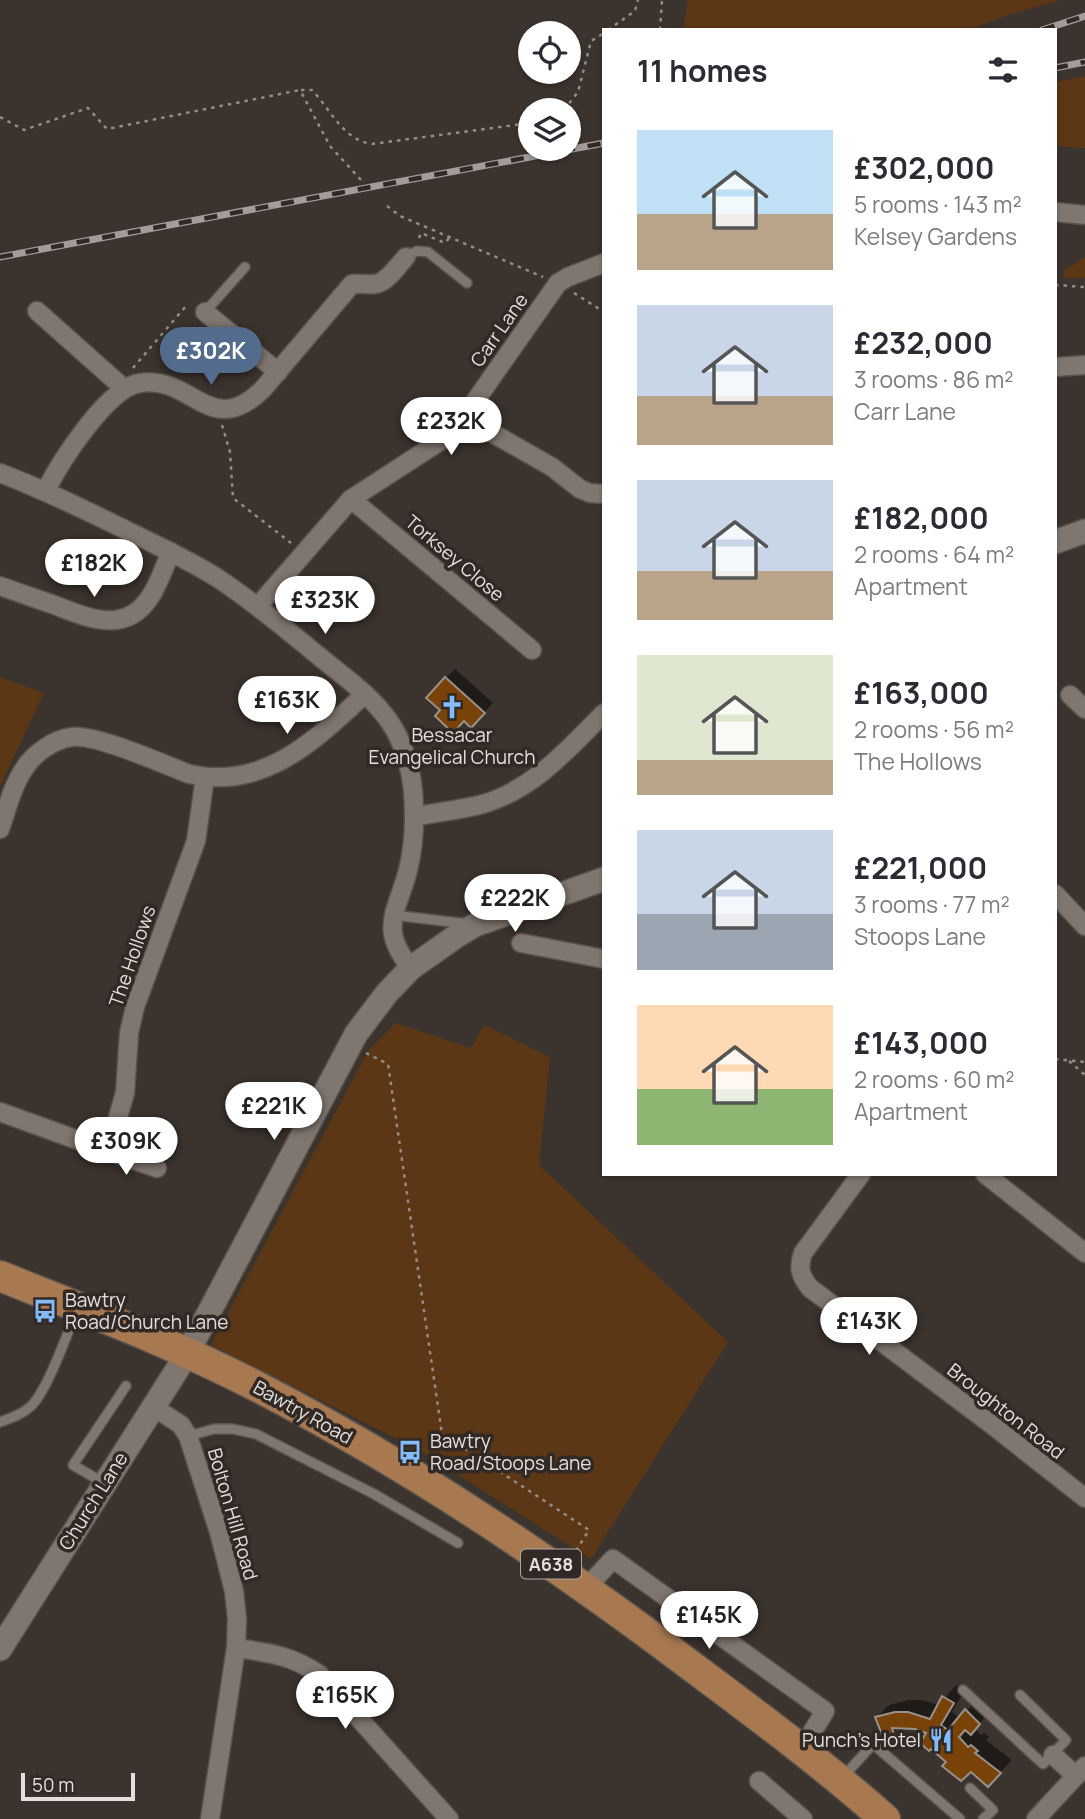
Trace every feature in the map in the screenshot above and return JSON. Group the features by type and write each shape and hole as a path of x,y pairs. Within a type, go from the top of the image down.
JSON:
{"highway":[{"name":"Bawtry Road","path":"0,1276 187,1354 257,1387 401,1466 574,1579 802,1749 885,1819"}],"street":[{"path":"1057,212 1085,215"},
{"path":"46,490 54,474 92,420 120,387 141,382 156,383 174,387 206,406 237,408 252,400 278,372 352,284 382,282 405,257"},
{"name":"Carr Lane","path":"258,606 351,499 432,448 464,417 558,284 568,277 602,264"},
{"path":"37,311 120,387"},
{"path":"205,312 278,372"},
{"path":"1057,367 1085,365"},
{"path":"464,417 552,467 580,489 602,494"},
{"path":"0,473 46,490 217,578 258,606 365,694 390,722 401,743 413,789 414,817 408,868 393,915 393,941 411,968"},
{"name":"Torksey Close","path":"351,499 533,650"},
{"path":"1057,541 1085,531"},
{"path":"0,586 93,620 127,618 151,597 171,552"},
{"path":"0,829 24,767 53,742 72,737 90,738 205,778 226,777 260,770 291,756 312,743 365,694"},
{"path":"1070,695 1085,709"},
{"path":"414,817 484,804 513,792 541,775 602,715"},
{"name":"The Hollows","path":"108,1150 125,1093 129,1033 135,1007 196,841 205,778"},
{"name":"Church Lane","path":"0,1649 187,1354 349,1045 368,1015 411,968 437,948 475,925 602,881"},
{"path":"1058,903 1085,926"},
{"path":"521,943 602,958"},
{"path":"0,1112 157,1168"},
{"name":"Broughton Road","path":"860,1176 803,1253 799,1265 803,1279 810,1288 1085,1498"},
{"path":"988,1176 1085,1253"},
{"name":"Bolton Hill Road","path":"152,1406 181,1425 188,1436 219,1532 234,1591 236,1648 210,1819"},
{"path":"574,1579 613,1559 825,1711 802,1749"},
{"path":"236,1648 276,1654 302,1662 320,1675 449,1819"},
{"path":"1036,1819 1081,1771 1053,1755"},
{"path":"759,1781 803,1819"}],"lane":[{"path":"405,257 417,251 428,252 467,284"},
{"path":"205,312 245,267"},
{"path":"393,915 475,925"},
{"path":"0,1422 18,1416 31,1407 40,1394 78,1308"},
{"path":"104,1483 73,1465 126,1386"},
{"path":"188,1436 214,1429 233,1429 256,1434 374,1494 458,1543"},
{"path":"963,1690 1043,1764 1066,1740 1020,1695"},
{"path":"840,1779 873,1744 960,1819"},
{"path":"970,1788 993,1810 983,1819"}],"path":[{"path":"611,28 635,11 638,0"},
{"path":"660,28 662,0"},
{"path":"574,98 579,92 591,41 602,34"},
{"path":"300,90 330,146 361,180"},
{"path":"0,117 24,130 88,108 107,130 300,90 312,90 342,129 359,142 372,144 518,126"},
{"path":"387,206 400,216 558,284 602,311"},
{"path":"1057,285 1085,287"},
{"path":"120,387 186,306 205,312"},
{"path":"217,408 230,452 233,498 303,552"},
{"path":"349,1045 388,1064 442,1434 589,1530 574,1579"},
{"path":"1057,1059 1085,1062"},
{"path":"1069,1061 1085,1075"}],"shaded area":[{"path":"688,0 1062,0 973,28 683,28"},
{"path":"1085,76 1085,148 1057,146 1057,82"},
{"path":"1085,257 1085,278 1062,278 1066,269"},
{"path":"0,677 44,693 0,786"},
{"path":"396,1023 471,1048 484,1025 550,1057 539,1165 728,1342 591,1559 417,1449 211,1345 368,1051"}],"building":[{"path":"445,677 485,713 471,728 464,721 453,733 435,716 440,710 426,698"},
{"name":"Punch's Hotel","path":"942,1696 954,1703 941,1725 948,1730 965,1709 980,1724 971,1735 965,1730 959,1737 1001,1773 988,1787 971,1772 961,1781 942,1766 946,1762 920,1743 926,1733 915,1729 892,1728 894,1735 883,1737 875,1717 908,1712 930,1719"}],"railway":[{"path":"1048,28 1085,16"},
{"path":"1057,68 1085,62"},
{"path":"0,257 602,143"}],"place":[{"name":"Bessacar Evangelical Church","path":"452,707"},
{"name":"Bawtry Road/Church Lane","path":"45,1311"},
{"name":"Bawtry Road/Stoops Lane","path":"410,1452"},
{"name":"Punch's Hotel","path":"941,1740"}]}
